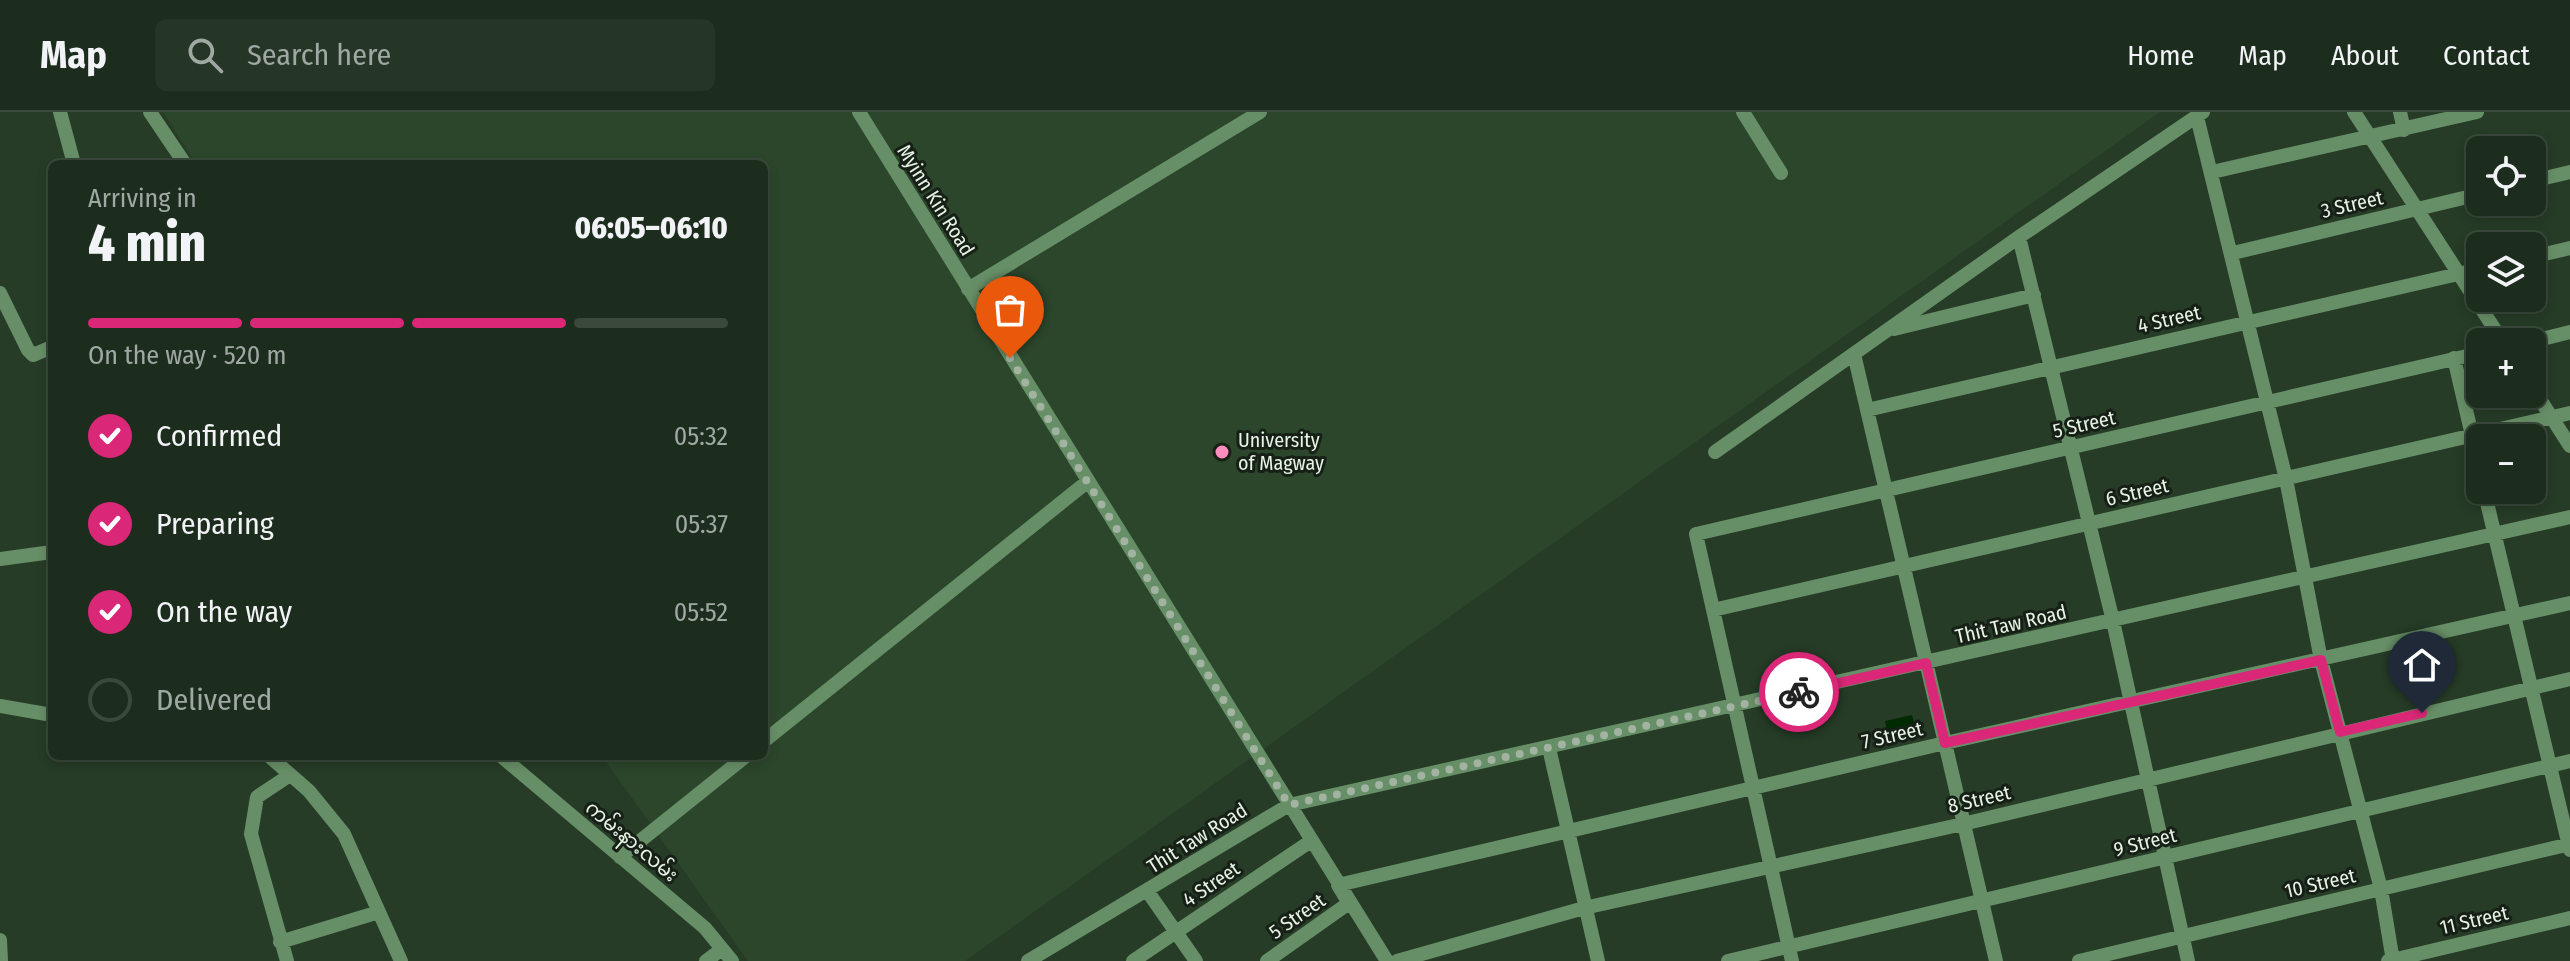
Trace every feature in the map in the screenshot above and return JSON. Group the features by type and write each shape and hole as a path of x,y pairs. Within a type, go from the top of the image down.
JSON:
{"street":[{"path":"60,112 73,160"},
{"path":"150,112 182,160"},
{"name":"Myinn Kin Road","path":"859,112 1387,961"},
{"path":"968,289 1260,112"},
{"path":"1743,112 1781,173"},
{"path":"2354,112 2494,328"},
{"path":"2400,112 2404,130"},
{"path":"2212,172 2477,112"},
{"path":"1715,452 2019,237 2200,114 2286,479 2321,660 2381,889 2391,961"},
{"path":"2546,178 2570,172"},
{"name":"3 Street","path":"2233,253 2466,197"},
{"path":"2019,237 2113,621 2188,961"},
{"path":"2546,254 2570,248"},
{"name":"4 Street","path":"1867,410 2466,272"},
{"path":"0,293 28,350 33,355 48,349"},
{"path":"1886,331 2034,295"},
{"path":"2546,338 2570,332"},
{"path":"1854,354 1996,961"},
{"name":"5 Street","path":"1713,610 1696,534 2466,356"},
{"path":"2454,358 2469,424"},
{"path":"2546,408 2570,446"},
{"name":"6 Street","path":"2523,424 2570,413"},
{"name":"6 Street","path":"1713,610 2466,437"},
{"path":"768,738 1087,482"},
{"path":"2487,504 2570,846"},
{"name":"Thit Taw Road","path":"1028,961 1289,805 2570,517"},
{"path":"0,559 48,553"},
{"name":"7 Street","path":"1338,885 1945,743 2131,704 2570,603"},
{"path":"1713,610 1791,954"},
{"name":"8 Street","path":"1397,961 1584,908 1963,824 2570,679"},
{"path":"0,706 48,714"},
{"path":"1549,748 1598,961"},
{"path":"273,760 309,791 344,834 401,961"},
{"name":"ကမ်းနားလမ်း","path":"506,760 705,928 727,955"},
{"path":"620,857 741,760"},
{"name":"9 Street","path":"1728,961 1791,954 2163,858 2570,761"},
{"path":"287,961 251,834 257,797 290,775"},
{"name":"4 Street","path":"1133,961 1311,841"},
{"name":"10 Street","path":"2079,961 2570,846"},
{"path":"1148,892 1196,961"},
{"name":"5 Street","path":"1267,961 1349,903"},
{"path":"280,942 379,912"},
{"name":"11 Street","path":"2391,961 2570,918"},
{"path":"0,940 1,961"},
{"path":"706,961 727,955"}],"shaded area":[{"name":"University of Magway","path":"163,112 2160,112 965,961 748,961 605,760 768,760 768,160 193,160"},
{"path":"1912,715 1918,737 1890,744 1885,721"}],"way so far":[{"path":"1010,358 1289,805 1799,692"}],"place":[{"name":"University of Magway","path":"1222,452"}],"route":[{"path":"1799,692 1926,663 1945,743 2321,660 2340,732 2422,713"}]}
